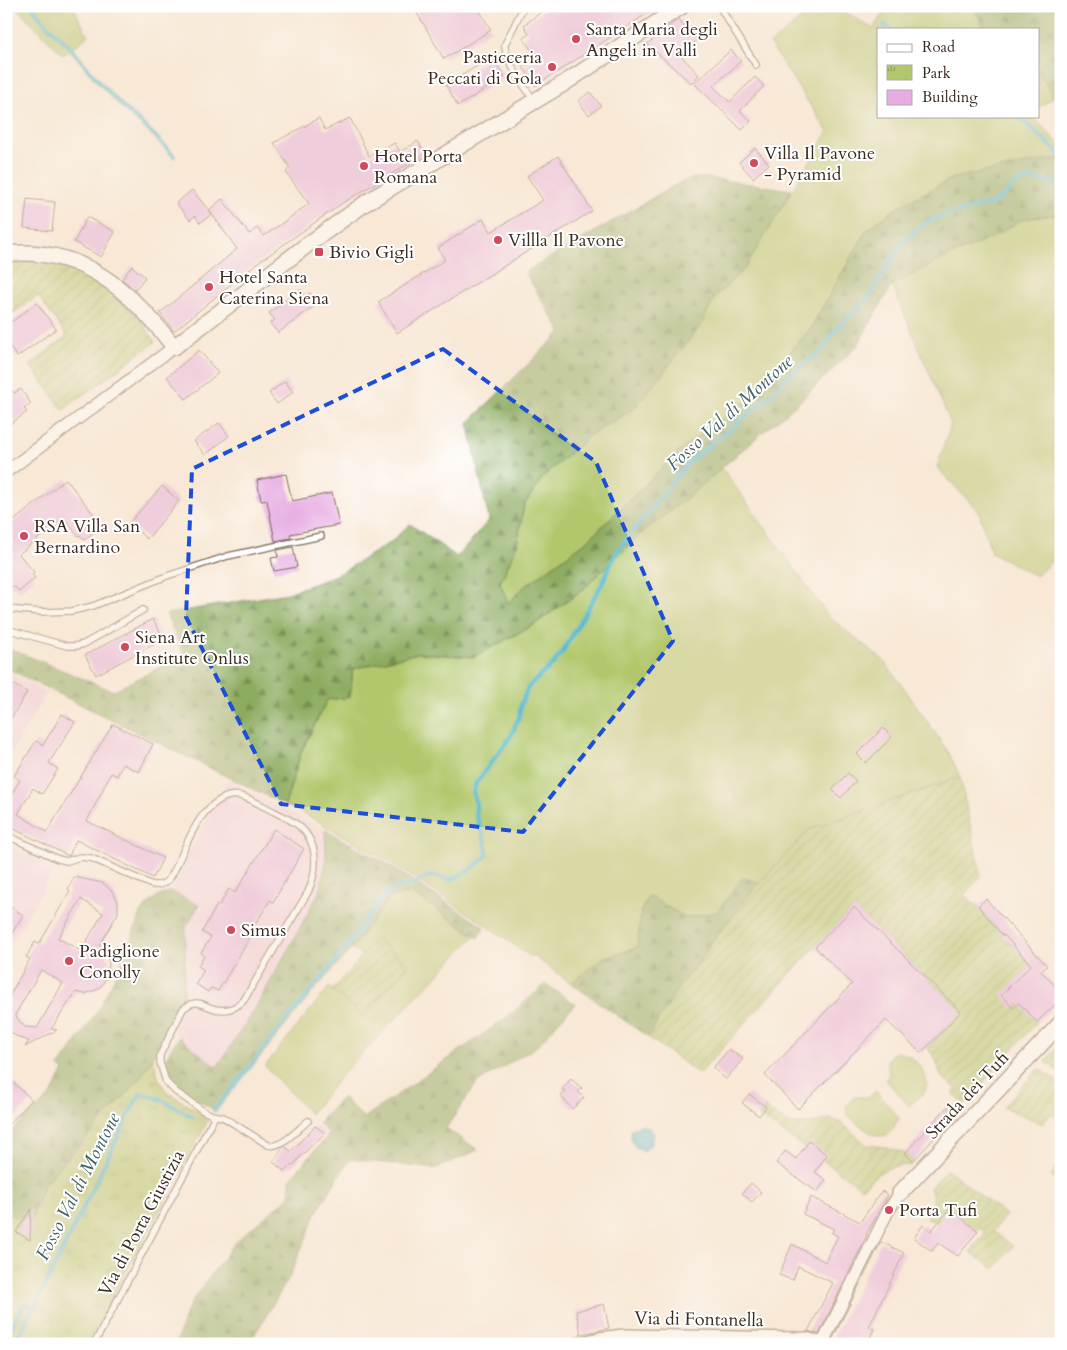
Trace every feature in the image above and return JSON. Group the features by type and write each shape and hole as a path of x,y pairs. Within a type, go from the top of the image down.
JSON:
{"main road":[{"path":"6,254 24,252 52,255 68,259 90,269 114,285 137,305 174,347 367,202 534,101 682,6"},
{"name":"Strada dei Tufi","path":"900,1193 1061,1023"}],"street":[{"path":"6,472 174,347"},
{"path":"822,1343 889,1210 900,1193"},
{"name":"Via di Fontanella","path":"576,1344 598,1338 622,1335 806,1338 822,1343"}],"lane":[{"path":"524,6 505,44 505,49 534,101"},
{"path":"719,6 756,65"},
{"path":"6,609 42,612 72,611 93,606 167,576 228,556 322,536"},
{"path":"6,629 67,646 76,646 84,644 143,610"},
{"path":"6,835 58,859 69,861 80,857 89,858 155,885 168,880 202,816 213,805 228,797 235,795 251,800 301,828 310,839 315,855 313,882 244,1000 236,1007 227,1010 197,1003 188,1005 183,1009 160,1055 160,1063 164,1077 169,1086 176,1092 202,1110 215,1116 223,1117 268,1145 277,1145 284,1141 308,1121"},
{"name":"Via di Porta Giustizia","path":"94,1344 215,1116"}],"highlighted area":[{"path":"443,349 596,462 673,641 523,832 281,804 186,617 192,469"}],"shaded area":[{"path":"6,672 47,692 6,761"},
{"path":"227,780 325,830 326,862 320,890 293,941 253,1012 217,1067 179,1037 170,1027 184,992 186,927 199,905 170,891"},
{"path":"6,843 55,868 6,953"}],"green space":[{"path":"15,6 73,6 88,36 63,55"},
{"path":"817,6 836,6 873,29 889,6 973,6 984,28 877,28 877,118 1034,118 1061,146 1061,157 1034,163 898,207 867,230 810,329 750,398 682,449 586,542 524,587 508,604 500,583 517,545 524,505 544,476 590,435 635,408 701,325 715,297 745,268 828,132 770,44"},
{"path":"973,6 1061,6 1061,95 1054,97 1040,75 1040,28 984,28"},
{"path":"1040,75 1054,97 1040,107"},
{"path":"1061,157 1061,214 1023,219 989,239 951,255 892,285 857,346 794,407 688,497 641,534 581,591 535,624 474,657 418,653 353,669 350,697 327,700 301,752 285,805 6,668 6,647 113,691 184,655 166,614 288,593 324,580 342,572 391,542 410,524 457,557 489,520 468,423 561,332 525,272 668,189 693,178 717,179 792,190 745,268 715,297 701,325 635,408 590,435 544,476 524,505 517,545 500,583 508,603 524,587 586,542 682,449 750,398 810,329 867,230 898,207 953,178"},
{"path":"1061,214 1061,569 1051,562 1036,576 991,552 979,512 937,467 951,424 892,285 951,255 989,239 1023,219"},
{"path":"21,260 44,261 60,265 77,271 92,280 108,290 135,314 155,342 63,410 30,365 67,336 38,296 6,318 6,262"},
{"path":"722,468 829,617 882,659 949,753 960,777 810,829 760,882 742,879 717,912 686,918 649,896 641,911 637,948 603,958 571,983 532,955 530,956 385,859 324,824 285,805 301,752 327,700 350,697 353,669 418,653 474,657 535,624 581,591 641,534"},
{"path":"960,777 981,876 964,895 978,906 1038,973 1037,1022 964,1104 952,1093 957,1089 941,1076 936,1060 927,1047 961,1011 854,907 699,1074 648,1037 681,984 719,933 760,882 810,829"},
{"path":"325,830 384,862 484,927 478,938 412,893 390,897 352,948 317,987 216,1111 192,1097 170,1077 166,1061 168,1054 179,1037 217,1067 253,1012 320,890 326,862"},
{"path":"742,878 760,882 681,984 648,1037 571,983 603,958 637,948 641,911 649,896 686,918 717,912"},
{"path":"170,891 199,905 186,927 184,992 170,1027 140,1079 44,1184 32,1219 6,1215 6,1136 51,1095 64,1070 59,1067 97,1012 119,969 141,913 155,898"},
{"path":"412,893 475,936 345,1071 310,1114 265,1066 329,987 363,1016 408,966 378,939 362,956 352,948 390,897"},
{"path":"377,939 408,965 363,1017 332,990"},
{"path":"546,984 575,1004 536,1047 477,1083 446,1128 478,1150 435,1169 350,1159 318,1210 289,1278 255,1334 251,1344 176,1344 186,1312 196,1295 236,1241 290,1196 290,1179 329,1134 318,1123 343,1097 364,1118 506,1018"},
{"path":"1061,1044 1061,1074 1045,1061"},
{"path":"897,1052 912,1058 925,1075 927,1085 925,1092 909,1106 886,1080 889,1073 887,1061 891,1055"},
{"path":"153,1057 158,1077 166,1091 209,1119 87,1344 6,1344 6,1215 32,1218 44,1184 140,1079"},
{"path":"1039,1068 1061,1084 1061,1122 1051,1114 1043,1124 1003,1107"},
{"path":"876,1091 899,1118 890,1133 883,1136 866,1130 847,1114 846,1106 854,1097 869,1097"},
{"path":"766,1107 789,1124 806,1124 830,1119 840,1122 867,1145 886,1147 905,1153 913,1161 909,1166 895,1166 883,1171 862,1188 759,1116"},
{"path":"1061,1159 1061,1183 1051,1177"},
{"path":"947,1169 1006,1215 993,1231 1013,1246 994,1269 970,1252 985,1233 980,1228 978,1231 950,1237 934,1220 926,1218 933,1204 930,1188"}],"water":[{"path":"641,1125 649,1128 653,1133 651,1144 643,1151 636,1148 631,1141 631,1129"}],"building":[{"path":"413,6 477,6 491,30 444,59"},
{"path":"542,6 659,6 535,86 523,67 537,59 523,38 529,34 524,25 544,10"},
{"path":"679,19 697,40 682,57 699,75 691,83 647,44"},
{"path":"731,50 741,61 713,86 730,102 755,77 764,86 740,111 751,121 742,130 694,83"},
{"path":"492,57 505,77 458,106 446,85"},
{"path":"590,92 601,106 589,115 578,101"},
{"path":"319,118 325,130 350,118 369,156 395,143 400,152 418,141 425,154 344,202 262,259 174,331 160,313 237,249 209,210 222,199 249,234 257,228 264,236 309,204 286,172 290,168 274,143"},
{"name":"Villa Il Pavone - Pyramid","path":"755,148 769,164 753,178 739,162"},
{"name":"Villla Il Pavone","path":"558,156 592,211 397,333 378,302 445,260 438,248 483,219 491,232 543,200 527,176"},
{"path":"192,190 212,214 200,223 195,216 190,220 176,203"},
{"path":"27,199 55,202 52,231 24,228"},
{"path":"87,217 115,232 101,257 74,242"},
{"path":"132,266 145,277 135,290 122,279"},
{"path":"300,290 305,296 310,293 318,303 278,333 270,323 275,320 269,313"},
{"path":"37,303 56,329 17,357 6,341 6,326"},
{"path":"199,350 218,373 186,399 167,377"},
{"path":"285,381 293,392 277,404 269,393"},
{"path":"6,383 14,393 21,389 31,404 24,409 27,412 6,427"},
{"path":"219,423 229,436 205,455 194,441"},
{"path":"286,474 292,501 332,493 339,525 290,534 291,538 275,541 267,500 261,501 257,480"},
{"name":"RSA Villa San Bernardino","path":"66,479 98,520 96,522 100,527 84,540 80,535 78,536 64,518 19,554 34,572 32,574 35,578 19,592 6,580 6,527"},
{"path":"162,486 179,501 147,539 129,523"},
{"path":"293,547 297,567 274,571 271,558 278,557 277,550"},
{"name":"Siena Art Institute Onlus","path":"153,619 164,639 96,675 85,655"},
{"path":"6,681 27,692 6,727"},
{"path":"62,714 75,722 49,763 58,769 42,794 33,788 18,814 47,832 113,724 153,744 139,772 123,764 117,776 111,773 87,821 163,858 153,878 76,840 69,856 10,827 6,830 6,803 20,780 14,776 36,741 43,745"},
{"path":"883,728 892,737 866,763 857,754"},
{"path":"848,773 856,781 841,798 832,790"},
{"path":"274,829 304,849 273,902 270,900 254,926 256,928 218,991 211,988 208,992 196,984 204,970 198,966 204,955 201,953 211,937 202,932 217,905 219,906 229,889 235,893"},
{"name":"Padiglione Conolly","path":"74,877 103,883 113,892 118,902 118,913 99,946 104,950 109,962 108,974 102,985 96,990 84,994 76,992 51,1029 57,1030 25,1047 29,1041 13,1034 7,1027 6,1029 6,1002 30,959 26,957 35,942 39,944 70,891 68,889","holes":["81,899 103,913 81,951 58,938","41,970 63,983 37,1028 25,1027 15,1015"]},
{"path":"986,899 1047,966 1041,971 1061,992 1061,999 1037,1022 1019,1003 1013,1008 1001,995 1031,965 978,906"},
{"path":"6,904 23,915 6,943"},
{"path":"854,907 961,1012 921,1053 886,1020 798,1109 765,1075 852,984 815,947"},
{"path":"729,1049 743,1059 726,1079 713,1068"},
{"path":"6,1076 32,1100 6,1127"},
{"path":"571,1079 582,1088 578,1092 584,1098 572,1109 561,1096 566,1092 562,1089"},
{"path":"749,1094 766,1107 759,1116 742,1103"},
{"path":"947,1107 956,1115 913,1161 905,1153"},
{"path":"315,1126 325,1133 293,1166 284,1171 273,1162 284,1146 291,1151"},
{"path":"809,1141 827,1155 815,1172 826,1180 817,1192 776,1163 785,1151 796,1159"},
{"path":"751,1183 761,1192 752,1202 742,1193"},
{"path":"882,1191 888,1195 866,1235 819,1334 808,1331 833,1283 798,1266 793,1280 779,1275 792,1244 825,1262 838,1236 832,1233 834,1229 803,1214 811,1197 860,1222"},
{"path":"31,1209 30,1240 16,1232"},
{"path":"950,1209 978,1231 958,1256 938,1243 932,1251 914,1238 923,1225 931,1231"},
{"path":"881,1242 904,1253 869,1327 874,1329 867,1344 830,1344"},
{"path":"604,1304 609,1328 581,1334 576,1311"}],"waterway":[{"path":"32,6 99,82 174,156"},
{"path":"884,25 889,28"},
{"path":"1020,118 1061,155"},
{"name":"Fosso Val di Montone","path":"419,881 429,876 448,880 457,877 486,857 485,840 476,815 476,803 473,793 476,783 511,736 528,687 561,654 602,584 621,546 687,464 769,397 786,378 822,350 836,329 869,297 898,249 925,223 942,216 993,203 1003,197 1016,183 1025,180 1036,179 1054,183 1061,182"},
{"name":"Fosso Val di Montone","path":"214,1110 337,959 382,898 390,890 417,883"},
{"name":"Fosso Val di Montone","path":"14,1344 40,1296 140,1094 160,1099 193,1117"},
{"path":"6,1333 8,1334 24,1304 33,1307"}],"place":[{"name":"Santa Maria degli Angeli in Valli","path":"576,39"},
{"name":"Pasticceria Peccati di Gola","path":"552,67"},
{"name":"Villa Il Pavone - Pyramid","path":"754,163"},
{"name":"Hotel Porta Romana","path":"364,166"},
{"name":"Villla Il Pavone","path":"498,240"},
{"name":"Bivio Gigli","path":"319,252"},
{"name":"Hotel Santa Caterina Siena","path":"209,287"},
{"name":"RSA Villa San Bernardino","path":"24,536"},
{"name":"Siena Art Institute Onlus","path":"125,647"},
{"name":"Simus","path":"231,930"},
{"name":"Padiglione Conolly","path":"69,961"},
{"name":"Porta Tufi","path":"889,1210"}]}
